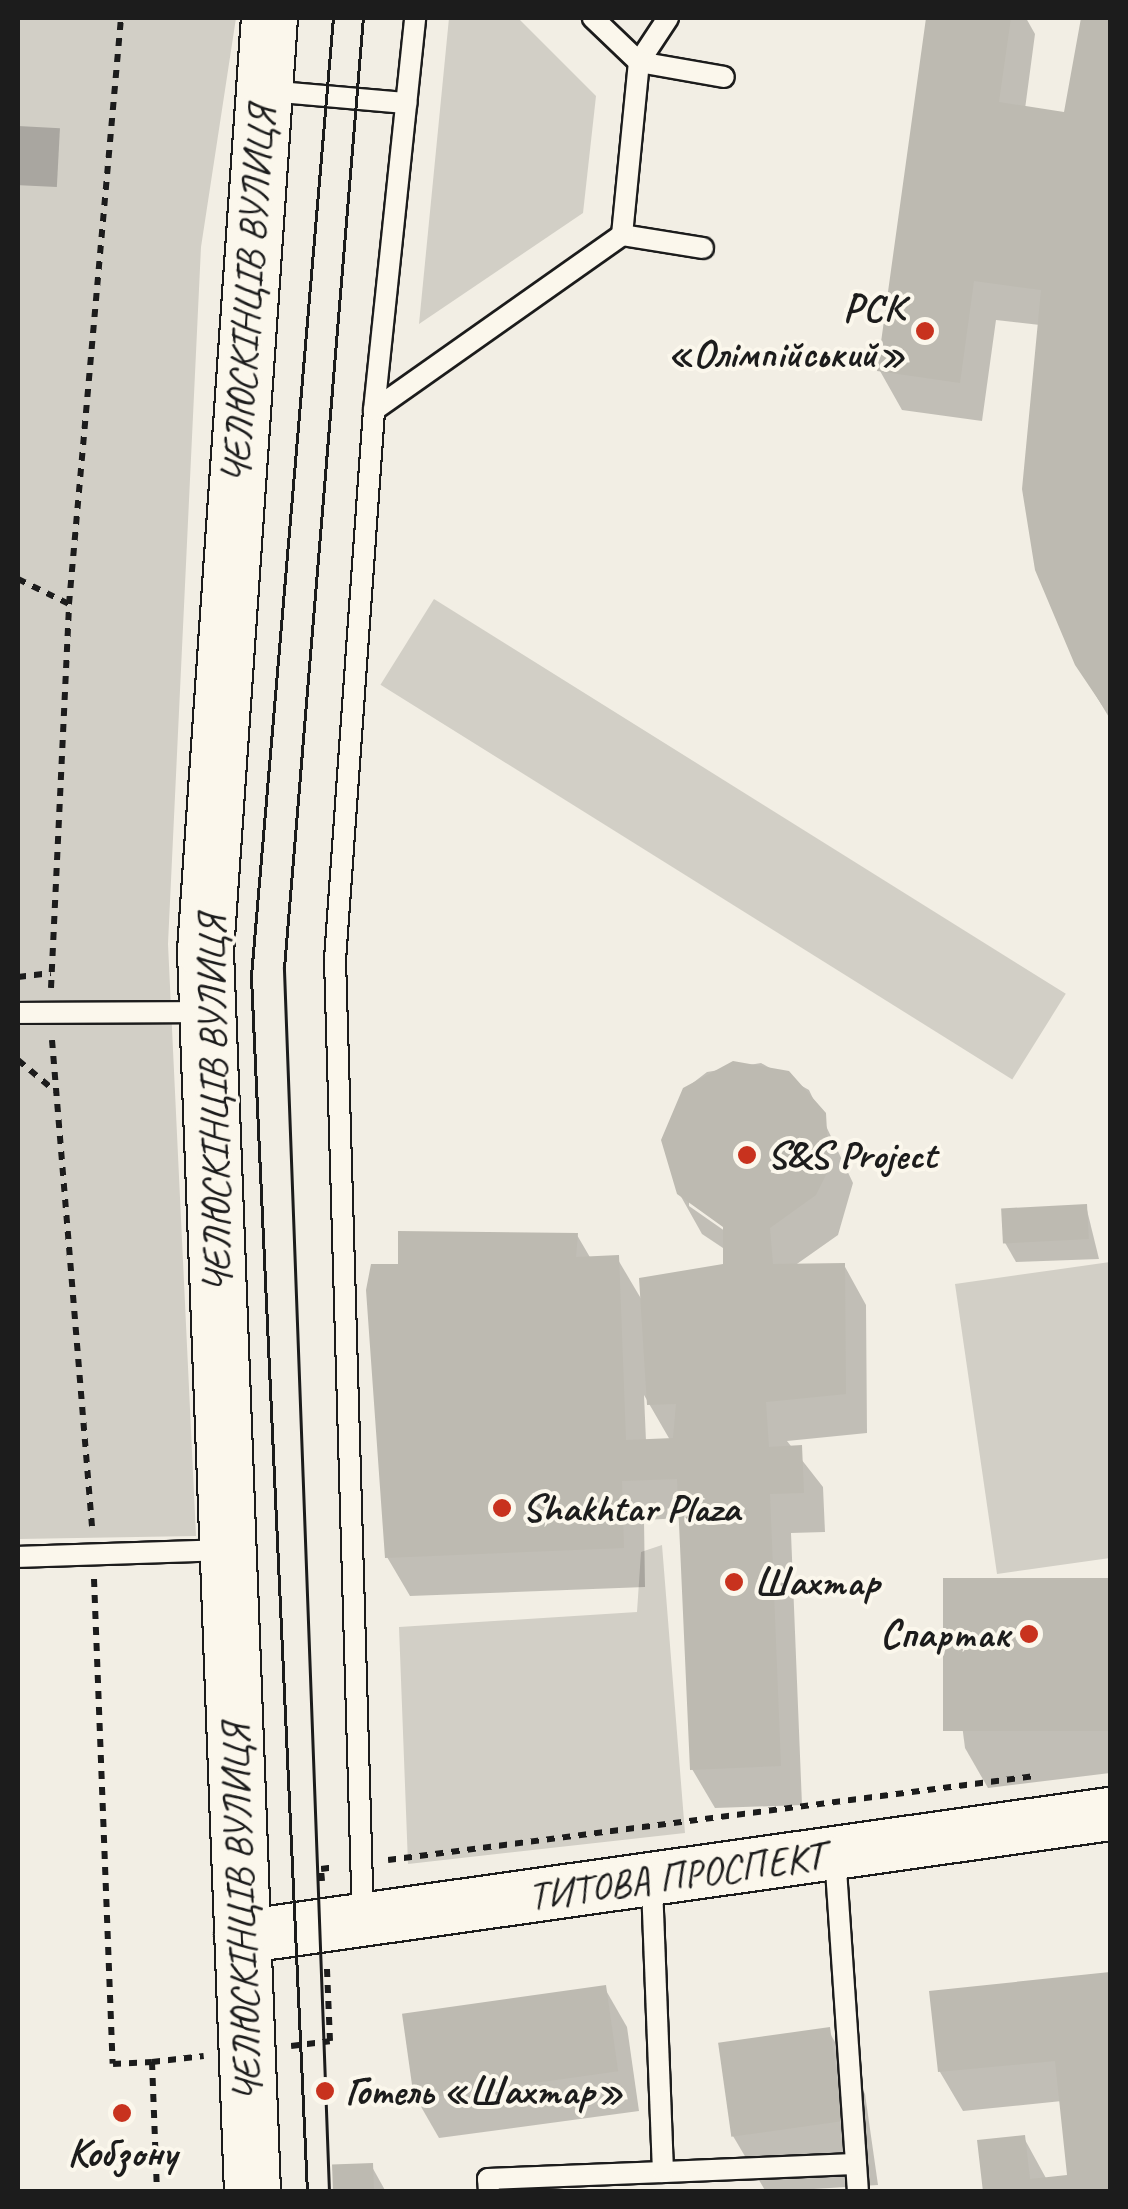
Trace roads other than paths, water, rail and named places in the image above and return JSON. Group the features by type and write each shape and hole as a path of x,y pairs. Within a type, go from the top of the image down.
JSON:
{"main road":[{"name":"ЧЕЛЮСКІНЦІВ ВУЛИЦЯ","path":"252,2192 209,1012 261,90 269,18"}],"street":[{"name":"ТИТОВА ПРОСПЕКТ","path":"241,1936 363,1922 1110,1814"}],"lane":[{"path":"363,1922 335,960 374,410 416,18"},
{"path":"594,18 639,62 724,77"},
{"path":"622,234 639,62 668,18"},
{"path":"261,90 406,103"},
{"path":"374,410 622,234 703,248"},
{"path":"18,1013 209,1012"},
{"path":"18,1557 227,1550"},
{"path":"835,1853 858,2192"},
{"path":"652,1879 663,2172"},
{"path":"489,2192 488,2178 856,2164"}],"tram line":[{"path":"307,2192 251,976 333,18"},
{"path":"329,2192 284,968 363,18"}],"place":[{"name":"РСК «Олімпійський»","path":"925,331"},
{"name":"S&S Project","path":"747,1155"},
{"name":"Shakhtar Plaza","path":"502,1508"},
{"name":"Шахтар","path":"734,1582"},
{"name":"Спартак","path":"1029,1634"},
{"name":"Готель «Шахтар»","path":"325,2091"},
{"name":"Кобзону","path":"122,2113"}]}
